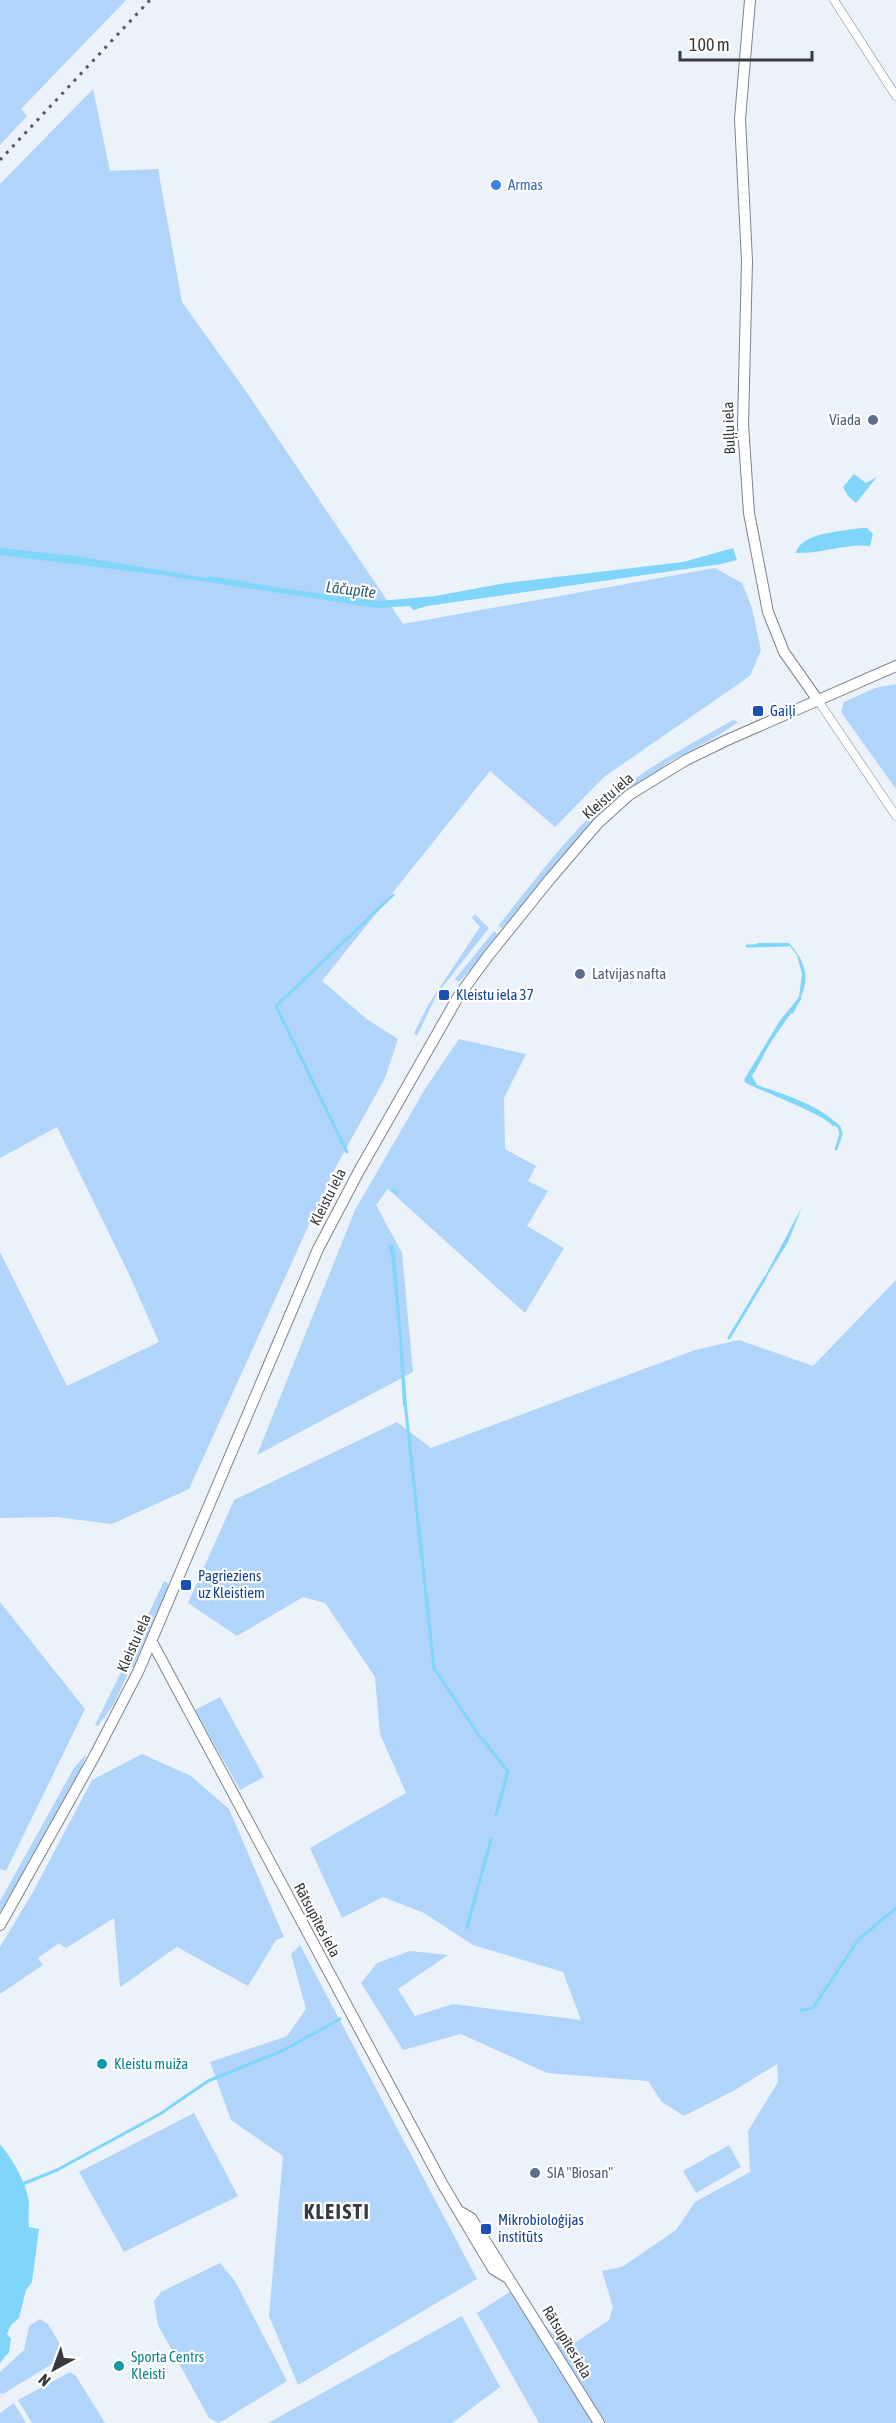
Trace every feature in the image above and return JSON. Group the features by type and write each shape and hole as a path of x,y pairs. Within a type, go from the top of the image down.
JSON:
{"street":[{"name":"Buļļu iela","path":"750,0 740,119 747,261 743,425 749,513 768,612 784,652 896,816"},
{"path":"834,0 896,96"},
{"name":"Kleistu iela","path":"0,1925 103,1739 152,1641 318,1249 359,1171 458,997 550,879 598,823 629,795 686,760 817,699 896,666"},
{"name":"Rātsupītes iela","path":"152,1641 459,2211 493,2270 508,2278 516,2287 599,2423"}],"shaded area":[{"path":"0,0 126,0 21,109 27,116 0,145"},
{"path":"93,89 110,171 158,169 182,302 245,390 403,624 715,568 742,583 752,608 761,650 750,676 604,777 555,827 490,771 322,981 368,1020 398,1039 385,1078 332,1174 189,1489 112,1524 56,1517 0,1518 0,1252 67,1386 159,1342 128,1272 57,1127 0,1158 0,184"},
{"path":"854,474 866,483 877,477 856,503 843,487"},
{"path":"867,528 873,534 870,546 861,545 796,553 799,546 814,537"},
{"name":"Lāčupīte","path":"0,548 76,556 207,578 210,576 379,601 435,596 506,583 683,562 733,548 737,560 427,606 414,610 409,606 377,608 162,575 0,555"},
{"path":"896,684 896,789 841,712 844,702 875,688"},
{"path":"733,720 738,722 716,737 669,762 612,804 589,826 502,928 498,926 537,876 609,799 653,766"},
{"path":"475,914 489,928 437,994 417,1036 414,1033 428,1005 480,927 472,918"},
{"path":"494,931 498,934 476,964 459,982 455,979"},
{"path":"757,943 789,943 799,957 804,969 805,981 803,992 797,1003 752,1076 757,1085 811,1106 838,1125 832,1126 819,1116 746,1083 744,1080 779,1022 799,997 802,974 797,955 789,945 756,946"},
{"path":"459,1039 526,1054 504,1098 505,1149 536,1166 528,1181 548,1191 527,1226 564,1248 525,1313 388,1189 376,1205 402,1253 413,1372 257,1455 355,1210 425,1089"},
{"path":"802,1207 788,1242 764,1281 763,1280"},
{"path":"388,1245 393,1245 395,1252 407,1406 403,1406 399,1336 391,1254"},
{"path":"896,1280 896,2423 539,2423 477,2313 511,2291 567,2348 609,2320 613,2307 602,2271 622,2267 676,2230 695,2202 750,2172 748,2131 778,2082 777,2064 735,2090 684,2116 662,2102 648,2081 547,2073 461,2034 403,2050 361,1983 377,1963 410,1951 448,1955 398,1989 415,2016 453,2004 581,2020 563,1972 473,1945 424,1913 383,1897 342,1918 310,1848 406,1793 380,1734 375,1677 325,1603 303,1597 237,1636 188,1603 234,1500 397,1422 431,1448 695,1350 739,1340 813,1366"},
{"path":"164,1581 168,1583 168,1588 135,1668 127,1665 126,1662"},
{"path":"0,1602 85,1709 6,1871 0,1869"},
{"path":"122,1670 129,1671 114,1704 98,1726 95,1725"},
{"path":"220,1697 264,1777 240,1790 195,1710"},
{"path":"86,1754 81,1770 0,1914 0,1901 74,1768"},
{"path":"142,1754 191,1776 229,1809 284,1937 276,1940 248,1986 177,1947 120,1987 114,1918 66,1948 59,1943 38,1958 43,1965 0,1994 0,1947 33,1892 92,1780"},
{"path":"300,1945 477,2279 298,2385 269,2316 283,2156 231,2120 210,2062 287,2036 306,2009 291,1954"},
{"path":"194,2113 238,2196 124,2252 79,2172"},
{"path":"0,2144 14,2164 28,2195 29,2227 39,2229 32,2282 26,2290 19,2318 11,2325 7,2334 11,2339 9,2352 0,2363"},
{"path":"729,2145 741,2167 696,2193 683,2171"},
{"path":"220,2263 235,2281 287,2381 219,2423 209,2418 158,2325 154,2301 161,2292"},
{"path":"462,2316 500,2387 452,2423 268,2423"},
{"path":"40,2319 48,2324 63,2349 60,2359 3,2394 0,2393 0,2372 24,2350 29,2326"},
{"path":"70,2372 76,2376 105,2423 32,2423 18,2400"},
{"path":"14,2403 26,2423 0,2423 0,2413"}],"waterway":[{"path":"347,1152 276,1006 393,895"},
{"path":"747,946 788,945"},
{"path":"792,1012 800,998"},
{"path":"834,1123 839,1127 841,1134 836,1149"},
{"path":"393,1190 397,1193"},
{"path":"729,1338 765,1278"},
{"path":"405,1402 434,1668 478,1734 508,1771 496,1815"},
{"path":"467,1928 491,1839"},
{"path":"801,2010 813,2008 859,1939 896,1908"},
{"path":"20,2185 57,2170 160,2114 208,2081 284,2050 340,2019"}],"railway":[{"path":"0,160 150,0"}],"place":[{"name":"Armas","path":"496,185"},
{"name":"Viada","path":"873,420"},
{"name":"Gaiļi","path":"758,711"},
{"name":"Latvijas nafta","path":"580,974"},
{"name":"Kleistu iela 37","path":"444,995"},
{"name":"Pagrieziens uz Kleistiem","path":"186,1585"},
{"name":"Kleistu muiža","path":"102,2064"},
{"name":"SIA \"Biosan\"","path":"535,2173"},
{"name":"Mikrobioloģijas institūts","path":"486,2229"},
{"name":"Sporta Centrs Kleisti","path":"119,2366"}],"district":[{"name":"KLEISTI","path":"337,2212"}]}
